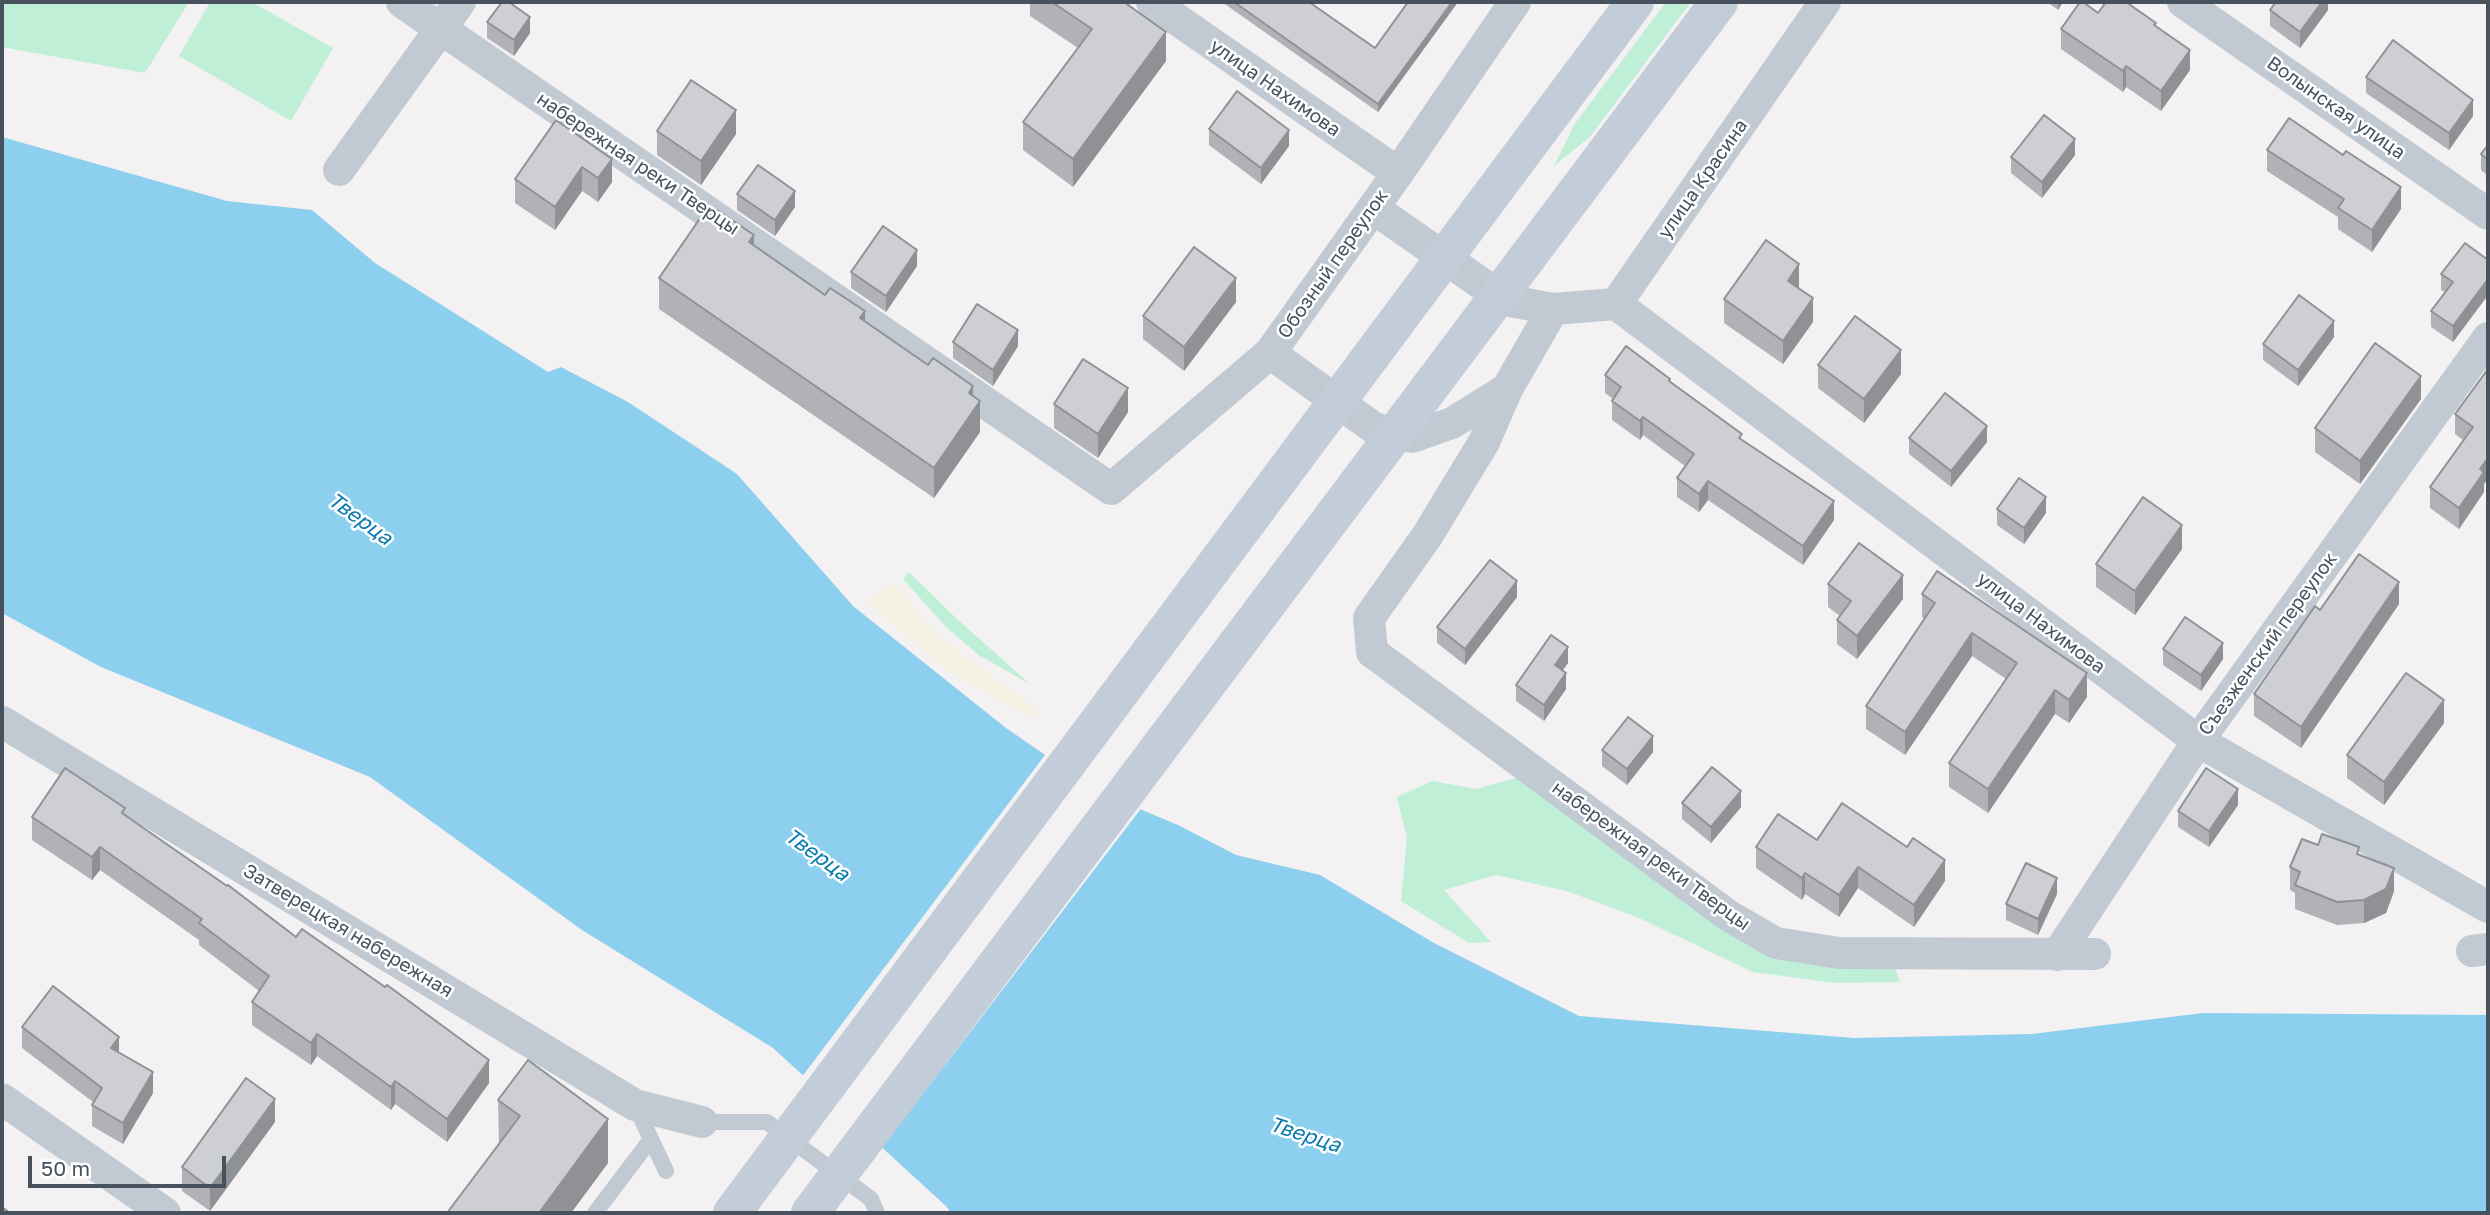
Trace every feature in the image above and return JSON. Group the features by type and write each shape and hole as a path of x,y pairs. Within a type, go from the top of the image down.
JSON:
{"main road":[{"path":"732,1213 1635,2"},
{"path":"810,1213 1719,2"}],"street":[{"name":"набережная реки Тверцы","path":"402,2 1111,489"},
{"path":"339,170 460,2"},
{"name":"улица Нахимова","path":"1152,2 1398,173"},
{"name":"Обозный переулок","path":"1111,489 1270,353 1515,2"},
{"name":"улица Красина","path":"1616,304 1825,2"},
{"name":"Волынская улица","path":"2183,2 2488,215"},
{"path":"1373,208 1505,300 1553,309 1616,304"},
{"name":"улица Нахимова","path":"1616,304 2198,741 2488,907"},
{"path":"1270,353 1374,428 1412,437 1452,423 1507,389 1553,309"},
{"name":"Съезженский переулок","path":"2057,955 2198,741 2488,338"},
{"name":"набережная реки Тверцы","path":"1507,389 1484,442 1427,536 1369,618 1372,652 1729,916 1776,943 1839,953 2095,954"},
{"name":"Затверецкая набережная","path":"2,722 635,1105 702,1122"},
{"path":"2,1099 165,1213"}],"lane":[{"path":"635,1105 666,1171"},
{"path":"702,1122 767,1122 871,1199 877,1213"},
{"path":"595,1213 651,1139"}],"green space":[{"path":"2,2 189,2 145,73 2,47"},
{"path":"210,2 252,2 333,48 291,121 179,56"},
{"path":"1666,2 1691,2 1590,137 1554,166 1574,125"},
{"path":"909,572 1030,684 980,656 945,626 903,579"},
{"path":"1524,776 1651,875 1769,957 1816,965 1895,968 1900,982 1835,983 1753,972 1639,918 1567,891 1496,875 1444,890 1491,942 1469,943 1401,901 1407,837 1397,797 1432,781 1476,789"}],"sand":[{"path":"894,582 938,637 1038,710 1036,716 1019,711 944,668 867,602"}],"water":[{"name":"Тверца","path":"2,137 227,201 312,210 375,263 548,372 561,367 628,402 737,474 853,606 1006,728 1099,792 1178,825 1236,855 1320,875 1434,943 1579,1016 1854,1038 2032,1034 2203,1013 2488,1015 2488,1213 951,1213 773,1048 582,930 370,777 101,667 2,613"}],"pier":[{"path":"1048,751 1101,789 1143,806 880,1150 801,1078"}],"building":[{"path":"502,2 509,2 530,17 514,40 487,22"},
{"path":"1052,2 1124,2 1166,32 1073,159 1023,122 1092,29"},
{"path":"1234,2 1309,2 1375,48 1408,2 1452,2 1378,104"},
{"path":"2080,2 2098,13 2106,2 2126,2 2190,50 2161,91 2126,66 2123,71 2061,29"},
{"path":"2276,2 2322,2 2300,32 2270,10"},
{"path":"2393,40 2473,100 2449,133 2366,77"},
{"path":"691,80 736,110 701,161 657,131"},
{"path":"1237,91 1289,130 1261,168 1209,129"},
{"path":"2044,115 2075,139 2042,182 2011,157"},
{"path":"2289,118 2343,155 2346,151 2401,187 2372,230 2338,208 2344,199 2267,150"},
{"path":"556,120 612,159 598,178 582,167 555,207 515,179"},
{"path":"2488,145 2488,160 2481,154"},
{"path":"758,165 795,191 775,220 737,194"},
{"path":"717,210 754,235 749,242 825,295 830,288 865,311 860,318 928,365 933,358 973,386 969,393 980,401 934,468 659,278 705,211 712,216"},
{"path":"883,226 917,250 886,296 851,272"},
{"path":"1766,240 1799,264 1788,281 1813,298 1783,341 1724,299"},
{"path":"2465,243 2488,260 2488,279 2453,326 2431,311 2453,282 2441,274"},
{"path":"1194,247 1236,278 1184,347 1143,316"},
{"path":"2299,295 2334,321 2298,370 2263,344"},
{"path":"977,304 1018,330 993,370 953,342"},
{"path":"1855,316 1901,350 1864,399 1818,365"},
{"path":"2375,343 2421,376 2360,461 2315,428"},
{"path":"1626,346 1742,434 1739,438 1834,501 1803,546 1708,481 1699,494 1677,478 1694,454 1643,417 1640,421 1612,401 1621,387 1605,375"},
{"path":"1083,359 1128,388 1098,434 1054,404"},
{"path":"2488,369 2488,458 2480,469 2484,472 2459,508 2430,487 2473,427 2455,414"},
{"path":"1945,393 1987,426 1951,471 1909,438"},
{"path":"2019,478 2046,497 2024,528 1997,509"},
{"path":"2143,497 2182,525 2135,591 2096,564"},
{"path":"1859,543 1903,575 1857,636 1837,620 1851,601 1828,584"},
{"path":"2359,554 2399,582 2301,727 2254,694 2315,606 2320,610"},
{"path":"1490,560 1517,581 1465,649 1437,627"},
{"path":"1937,571 2087,673 2069,700 2055,690 1988,789 1949,763 2017,663 1972,633 1905,732 1866,706 1935,603 1922,594"},
{"path":"2185,617 2223,643 2201,675 2163,649"},
{"path":"1551,635 1568,647 1555,665 1566,673 1544,705 1516,685"},
{"path":"2406,673 2444,700 2384,782 2347,755"},
{"path":"1628,717 1653,736 1627,769 1602,750"},
{"path":"1712,767 1741,791 1711,827 1682,803"},
{"path":"65,768 125,808 122,813 228,885 296,937 302,929 385,987 387,985 489,1060 447,1119 395,1081 391,1087 317,1034 311,1043 252,1002 269,976 199,923 202,919 100,847 92,857 32,817"},
{"path":"2206,768 2238,789 2209,831 2178,811"},
{"path":"1842,803 1907,847 1913,838 1945,860 1914,905 1858,867 1839,895 1805,873 1802,878 1756,847 1778,814 1817,840"},
{"path":"2322,834 2359,847 2357,854 2394,868 2386,889 2364,900 2337,902 2295,885 2300,872 2290,867 2302,839 2318,845"},
{"path":"2026,863 2057,878 2038,919 2006,904"},
{"path":"53,986 119,1037 111,1048 153,1072 123,1123 92,1105 102,1088 22,1027"},
{"path":"528,1060 608,1119 539,1213 447,1213 520,1116 498,1100"},
{"path":"246,1078 275,1099 210,1188 182,1167"}]}
